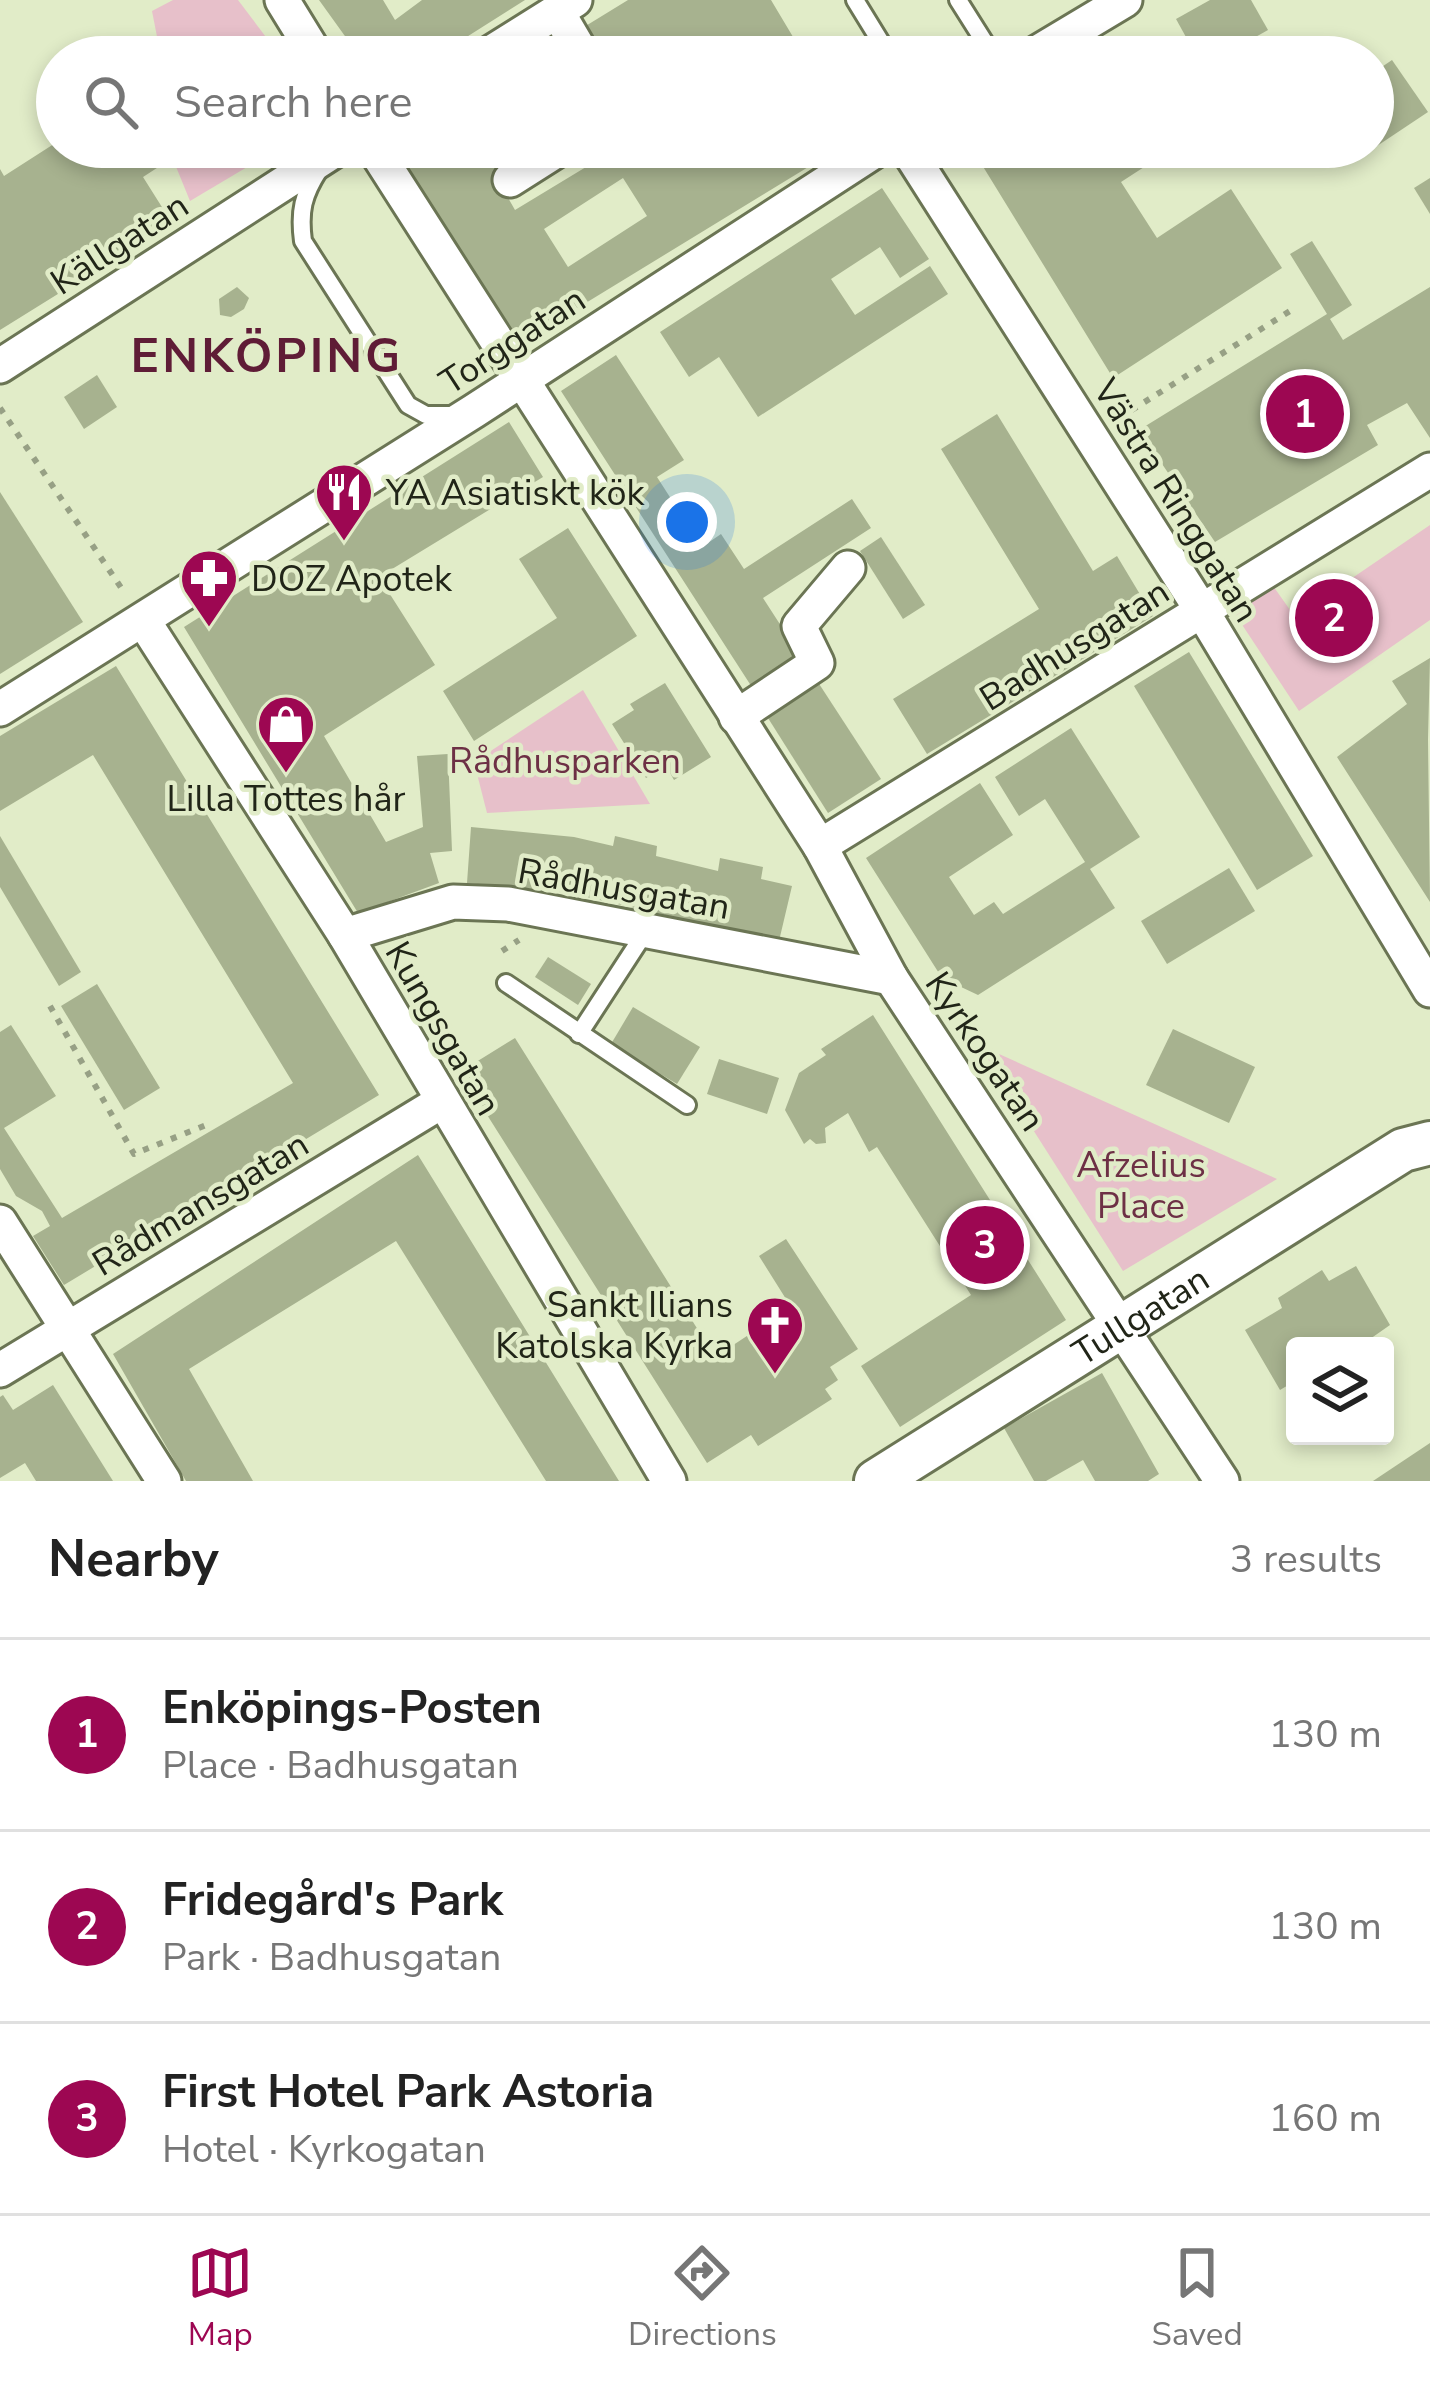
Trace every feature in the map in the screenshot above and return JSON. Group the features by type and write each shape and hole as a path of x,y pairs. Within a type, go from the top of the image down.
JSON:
{"street":[{"path":"282,0 304,36"},
{"path":"1065,36 1125,0"},
{"path":"517,36 566,5 577,36"},
{"name":"Källgatan","path":"0,366 309,168"},
{"name":"Kyrkogatan","path":"386,168 820,846 891,978 1222,1481"},
{"path":"510,180 529,168"},
{"name":"Torggatan","path":"0,709 475,411 849,168"},
{"name":"Västra Ringgatan","path":"919,168 1202,611 1420,966 1430,990"},
{"name":"Badhusgatan","path":"820,846 1430,470"},
{"path":"736,716 817,664 799,626 848,568"},
{"name":"Kungsgatan","path":"143,620 345,935 669,1481"},
{"name":"Rådhusgatan","path":"345,935 453,902 508,904 891,978"},
{"name":"Rådmansgatan","path":"0,1370 441,1102"},
{"name":"Tullgatan","path":"876,1481 1417,1147 1430,1109"},
{"path":"0,1222 164,1481"}],"lane":[{"path":"855,0 877,36"},
{"path":"958,0 981,36"},
{"path":"323,168 304,194 303,241 408,405 426,415 475,411"},
{"path":"579,1034 646,931"},
{"path":"506,983 687,1105"}],"path":[{"path":"1090,436 1290,311"},
{"path":"0,408 143,620"},
{"path":"502,951 529,934"},
{"path":"50,1006 134,1154 211,1123"}],"green space":[{"path":"173,0 238,0 265,36 157,36 152,11"},
{"path":"177,168 246,168 190,201"},
{"path":"1430,525 1430,620 1299,711 1233,611 1271,583 1295,617"},
{"name":"Rådhusparken","path":"583,690 650,804 487,813 474,762"},
{"name":"Afzelius Place","path":"979,1045 1277,1179 1123,1271"}],"building":[{"path":"319,0 383,0 395,20 422,0 525,0 468,36 345,36"},
{"path":"628,0 771,0 792,36 589,36 584,27"},
{"path":"1210,0 1251,0 1268,30 1257,36 1185,36 1176,19"},
{"path":"1394,63 1428,112 1394,135"},
{"path":"36,155 36,168 157,168 143,177 172,223 0,330 0,169 4,176"},
{"path":"409,168 503,168 494,173 515,210 584,168 807,168 517,345","holes":["623,178 647,216 568,267 544,229"]},
{"path":"984,168 1143,168 1121,182 1157,238 1231,189 1282,268 1113,378"},
{"path":"1430,178 1430,214 1414,188"},
{"path":"882,188 929,259 900,278 880,247 831,279 855,315 930,266 948,294 758,417 719,357 689,377 660,332"},
{"path":"1312,241 1352,305 1330,319 1343,340 1430,287 1430,438 1407,403 1367,425 1378,445 1215,542 1139,430 1327,314 1290,254"},
{"path":"237,287 249,298 244,309 231,317 220,315 219,299"},
{"path":"616,355 684,460 657,477 702,547 721,534 744,569 852,499 871,528 763,598 805,663 757,695 561,391"},
{"path":"97,375 117,407 84,429 64,397"},
{"path":"997,414 1093,571 1117,556 1153,616 927,754 893,699 1039,609 941,449"},
{"path":"509,422 543,477 379,577 435,665 324,736 386,842 423,827 417,756 448,754 452,851 430,853 439,883 358,913 184,627"},
{"path":"0,492 83,622 0,674"},
{"path":"568,528 637,636 474,741 443,691 557,618 519,559"},
{"path":"881,537 925,605 903,619 860,551"},
{"path":"1189,652 1313,856 1257,890 1134,686"},
{"path":"1430,658 1430,902 1337,757 1407,704 1392,681"},
{"path":"116,666 379,1095 64,1285 33,1236 50,1226 42,1211 16,1196 0,1169 0,1032 11,1025 56,1096 4,1128 62,1218 293,1083 93,755 0,811 0,736"},
{"path":"812,673 881,779 828,813 761,707"},
{"path":"665,683 711,757 674,780 666,766 646,778 612,724 634,710 630,704"},
{"path":"1071,728 1140,837 1090,869 1115,908 978,995 942,978 866,858 980,783 1013,835 949,877 974,915 994,902 1003,914 1085,862 1045,799 1019,816 995,777"},
{"path":"471,827 574,837 613,846 615,836 657,846 656,856 718,871 720,858 763,867 761,879 792,886 779,941 569,893 467,883"},
{"path":"0,836 81,972 59,986 0,887"},
{"path":"1229,868 1255,911 1167,964 1141,921"},
{"path":"548,957 591,984 578,1005 535,977"},
{"path":"97,984 160,1088 124,1110 61,1006"},
{"path":"633,1007 700,1047 677,1084 611,1044"},
{"path":"873,1015 1066,1320 900,1427 861,1366 971,1295 877,1147 869,1152 848,1113 825,1128 826,1143 810,1139 804,1144 785,1110 799,1073 826,1055 821,1049"},
{"path":"1173,1029 1255,1067 1229,1123 1146,1085"},
{"path":"515,1038 715,1357 791,1307 759,1256 786,1239 858,1349 830,1367 838,1380 825,1389 832,1399 758,1446 751,1435 707,1463 460,1072"},
{"path":"719,1059 779,1078 767,1114 707,1094"},
{"path":"418,1155 619,1481 546,1481 396,1241 189,1369 253,1481 186,1481 113,1354"},
{"path":"1356,1266 1390,1325 1373,1337 1286,1337 1286,1386 1280,1390 1245,1330 1282,1308 1278,1298 1322,1270 1329,1281"},
{"path":"1102,1373 1159,1474 1148,1481 1095,1481 1083,1460 1046,1481 1034,1481 1004,1428"},
{"path":"53,1385 113,1481 36,1481 25,1463 0,1478 0,1397 13,1410"},
{"path":"1430,1443 1430,1481 1373,1481"}],"place":[{"name":"Enköpings-Posten","path":"1305,414"},
{"name":"YA Asiatiskt kök","path":"344,543"},
{"name":"Fridegård's Park","path":"1334,618"},
{"name":"DOZ Apotek","path":"209,629"},
{"name":"Lilla Tottes hår","path":"286,775"},
{"name":"First Hotel Park Astoria","path":"985,1245"},
{"name":"Sankt Ilians Katolska Kyrka","path":"775,1376"}],"district":[{"name":"ENKÖPING","path":"267,355"}]}
